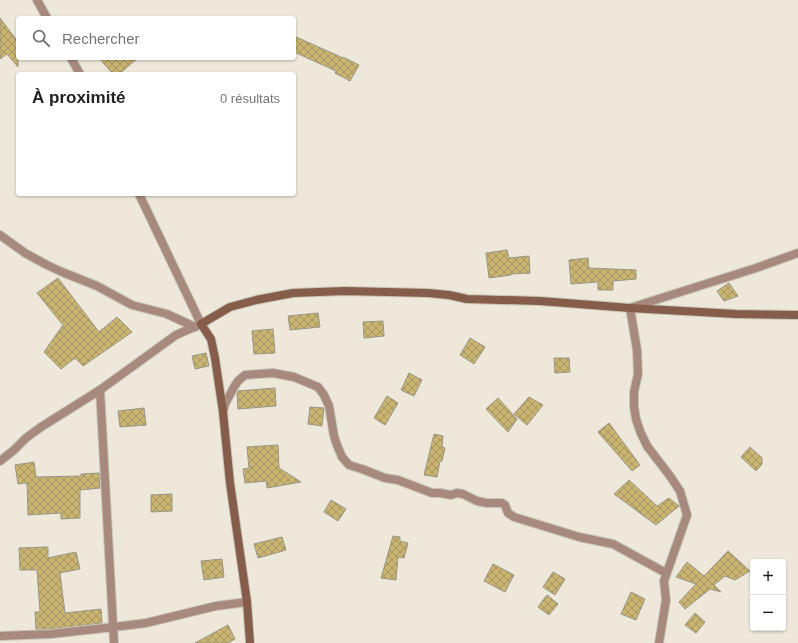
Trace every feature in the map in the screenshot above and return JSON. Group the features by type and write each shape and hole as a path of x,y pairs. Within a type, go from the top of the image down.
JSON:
{"street":[{"path":"37,0 46,16"},
{"path":"72,60 79,72"},
{"path":"140,196 198,325 211,339 223,412 230,483 248,602 250,643"},
{"path":"0,235 25,253 47,265 97,286 132,305 167,314 198,325"},
{"path":"630,308 798,254"},
{"path":"0,461 41,427 100,390 176,335 198,325 230,307 293,293 344,291 428,293 449,295 467,299 540,301 736,314 798,315"},
{"path":"630,308 637,350 638,374 634,392 636,419 640,431 648,446 680,491 687,515 664,581 666,600 659,643"},
{"path":"223,412 238,380 245,375 273,374 294,377 318,387 324,395 329,406 337,445 342,457 349,465 385,478 398,480 432,493 451,495 458,493 477,501 486,503 502,503 505,505 508,513 514,517 572,535 613,544 666,573"},
{"path":"100,390 114,643"},
{"path":"0,636 51,634 146,623 216,606 248,602"}],"building":[{"path":"0,18 16,39 16,60 18,60 18,67 7,54 0,59"},
{"path":"296,37 359,65 350,81 335,73 336,71 296,53"},
{"path":"101,60 136,60 121,72 111,72"},
{"path":"507,250 509,258 529,256 530,273 511,274 489,278 486,253"},
{"path":"588,258 589,268 636,270 636,279 613,281 613,290 598,290 598,282 571,284 569,260"},
{"path":"58,278 99,332 117,317 132,332 83,366 75,358 61,369 44,352 63,325 37,293"},
{"path":"729,283 738,296 724,301 717,291"},
{"path":"318,313 320,327 290,330 288,316"},
{"path":"383,321 384,336 364,338 363,322"},
{"path":"273,329 275,353 254,354 252,331"},
{"path":"470,338 485,347 474,364 460,355"},
{"path":"206,353 209,366 195,369 192,356"},
{"path":"554,358 569,358 570,372 555,373"},
{"path":"409,373 422,380 414,396 401,390"},
{"path":"275,388 276,406 238,409 238,391"},
{"path":"387,396 398,403 385,425 374,418"},
{"path":"529,397 543,405 527,425 514,414"},
{"path":"498,398 517,419 508,432 486,409"},
{"path":"310,407 324,408 322,426 308,424"},
{"path":"144,408 146,425 120,427 118,411"},
{"path":"609,423 640,465 632,471 598,432"},
{"path":"434,434 443,436 442,447 445,448 442,461 440,461 437,477 424,475"},
{"path":"278,445 279,468 301,482 267,488 266,481 245,483 243,469 249,468 247,447"},
{"path":"750,447 762,458 762,464 756,471 741,457"},
{"path":"34,462 36,477 81,476 81,474 99,473 100,488 80,490 80,518 61,519 61,513 28,515 27,483 18,484 15,465"},
{"path":"629,480 657,506 669,498 679,506 656,525 614,494"},
{"path":"172,494 172,511 151,512 151,495"},
{"path":"331,500 346,509 338,521 324,512"},
{"path":"393,536 400,537 400,541 408,543 404,558 398,557 396,580 381,578"},
{"path":"282,537 286,550 258,558 254,544"},
{"path":"48,547 48,558 76,552 80,569 60,573 65,613 101,609 102,623 51,629 36,629 35,612 40,612 37,570 20,570 19,548"},
{"path":"728,551 750,571 735,580 725,576 714,585 721,592 710,589 685,609 679,602 696,584 676,577 687,562 704,576"},
{"path":"222,559 224,577 204,580 201,561"},
{"path":"493,564 514,575 505,592 484,581"},
{"path":"553,572 565,579 555,595 543,587"},
{"path":"631,592 645,599 636,620 621,614"},
{"path":"547,595 558,604 549,615 538,607"},
{"path":"695,613 705,622 696,633 685,625"},
{"path":"228,625 235,639 228,643 195,643"}]}
